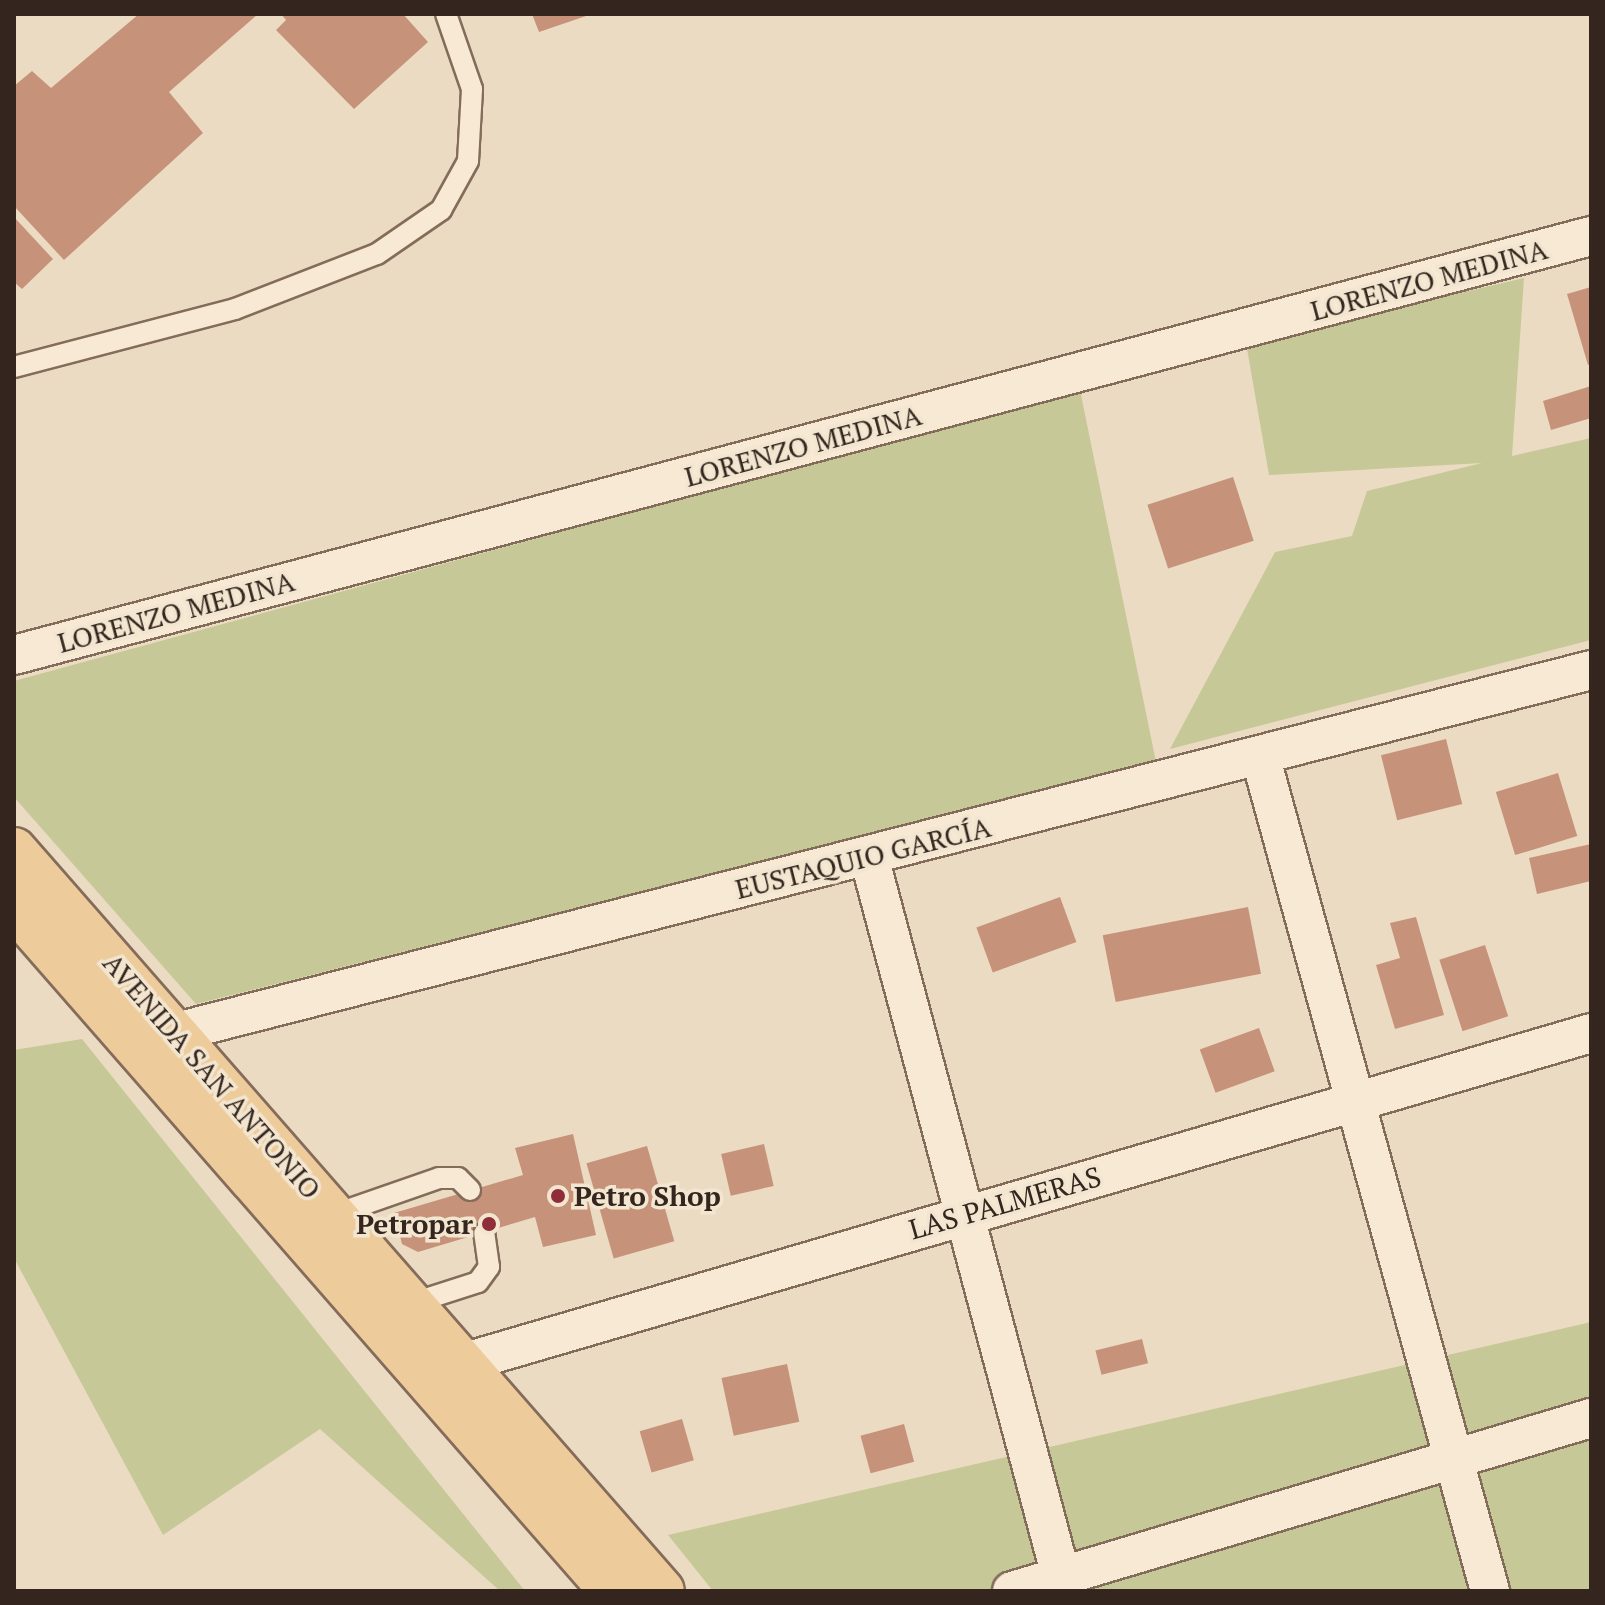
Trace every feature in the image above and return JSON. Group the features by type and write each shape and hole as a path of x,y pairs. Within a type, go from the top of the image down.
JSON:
{"main road":[{"name":"AVENIDA SAN ANTONIO","path":"14,850 155,1038 420,1375 612,1591"},
{"name":"AVENIDA SAN ANTONIO","path":"14,907 155,1038 333,1215 662,1591"}],"street":[{"name":"LORENZO MEDINA","path":"14,655 1591,236"},
{"name":"EUSTAQUIO GARCÍA","path":"155,1038 1261,759 1591,670"},
{"path":"1261,759 1351,1101 1490,1591"},
{"path":"869,857 1061,1576"},
{"name":"LAS PALMERAS","path":"420,1375 1591,1033"},
{"path":"1012,1591 1591,1418"}],"lane":[{"path":"14,367 235,309 377,254 441,210 468,161 472,89 446,14"},
{"path":"333,1215 439,1178 458,1178 470,1190"},
{"path":"410,1304 478,1282 489,1267 484,1233"}],"green space":[{"path":"1524,278 1512,456 1591,438 1591,640 1170,749 1275,552 1352,536 1367,491 1482,463 1269,475 1246,343"},
{"path":"1080,390 1156,762 196,1004 14,797 14,681"},
{"path":"82,1039 525,1591 500,1591 320,1429 163,1535 14,1258 14,1050"},
{"path":"1591,1322 1591,1591 713,1591 668,1535"}],"building":[{"path":"139,14 258,14 169,92 203,133 64,260 14,206 14,86 32,71 51,88"},
{"path":"281,14 403,14 428,42 354,109 276,30 286,20"},
{"path":"532,14 588,14 589,15 539,32"},
{"path":"14,217 53,259 22,289 14,282"},
{"path":"1591,287 1591,364 1588,365 1567,294"},
{"path":"1591,386 1591,418 1551,430 1543,401"},
{"path":"1233,477 1254,541 1168,569 1147,505"},
{"path":"1446,739 1462,804 1397,820 1381,755"},
{"path":"1558,773 1577,836 1515,855 1496,792"},
{"path":"1591,844 1591,881 1537,894 1529,858"},
{"path":"1060,897 1076,942 993,973 976,927"},
{"path":"1248,907 1261,974 1116,1002 1103,935"},
{"path":"1416,917 1444,1015 1395,1029 1376,965 1400,958 1390,923"},
{"path":"1485,945 1508,1016 1463,1031 1439,960"},
{"path":"1259,1028 1275,1071 1216,1093 1200,1050"},
{"path":"573,1134 596,1235 543,1247 535,1217 418,1252 402,1244 394,1213 523,1175 515,1148"},
{"path":"764,1144 774,1186 731,1196 721,1154"},
{"path":"647,1146 674,1241 614,1259 586,1163"},
{"path":"1142,1339 1148,1363 1101,1375 1095,1351"},
{"path":"787,1364 799,1422 734,1436 721,1378"},
{"path":"682,1419 694,1460 652,1472 640,1431"},
{"path":"904,1424 914,1462 871,1473 861,1436"}],"place":[{"name":"Petro Shop","path":"558,1196"},
{"name":"Petropar","path":"489,1224"}]}
